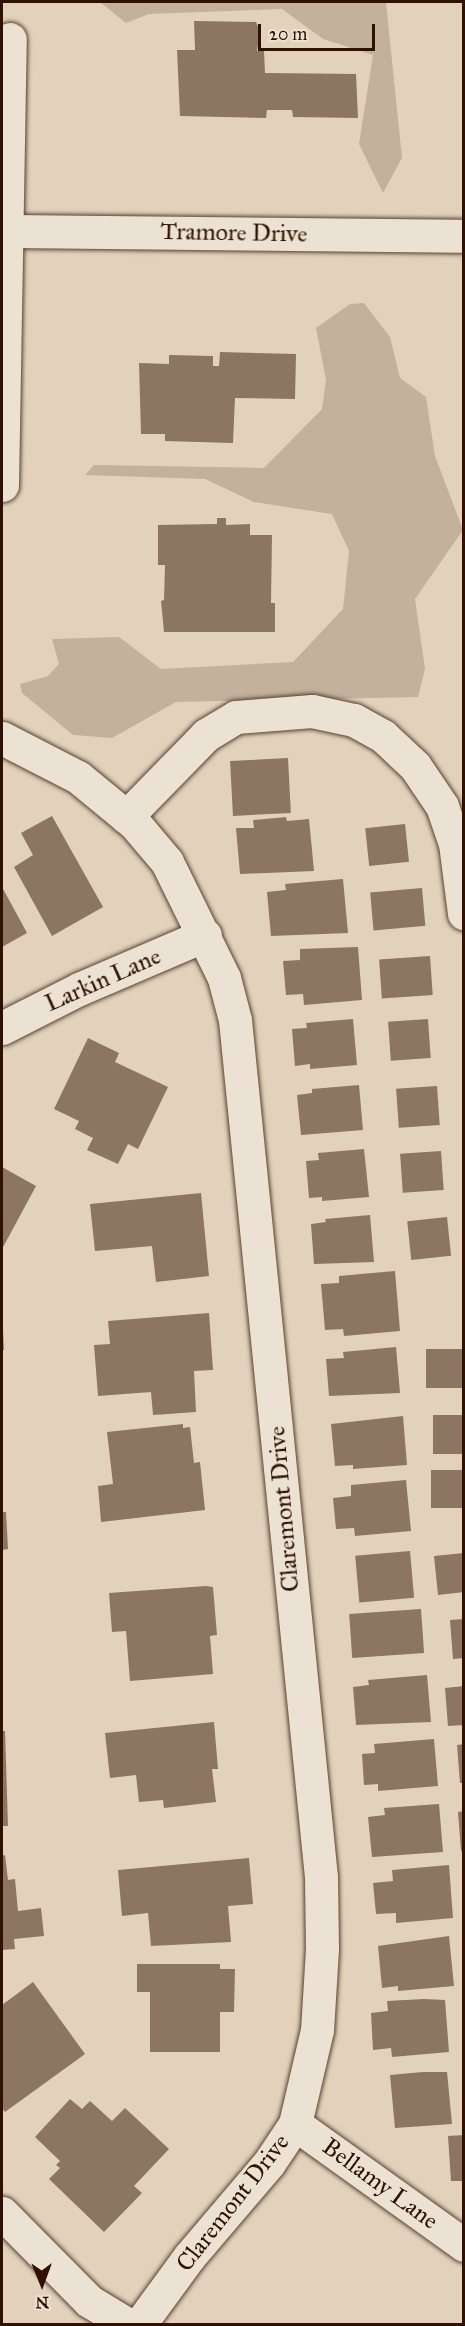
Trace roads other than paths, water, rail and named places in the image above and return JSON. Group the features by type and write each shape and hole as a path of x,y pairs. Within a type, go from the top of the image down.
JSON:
{"street":[{"path":"2,485 4,231 10,39"},
{"name":"Tramore Drive","path":"4,231 464,236"},
{"path":"126,817 206,735 236,717 312,711 354,720 383,736 415,766 442,806 455,843 464,912"},
{"name":"Claremont Drive","path":"2,738 78,777 126,817 167,862 206,935 224,978 235,1020 321,1877 322,1948 317,2030 295,2124 269,2163 189,2257 140,2325"},
{"name":"Larkin Lane","path":"2,1028 79,989 206,935"},
{"name":"Bellamy Lane","path":"295,2124 464,2245"},
{"path":"2,2213 89,2301 127,2325"}]}
